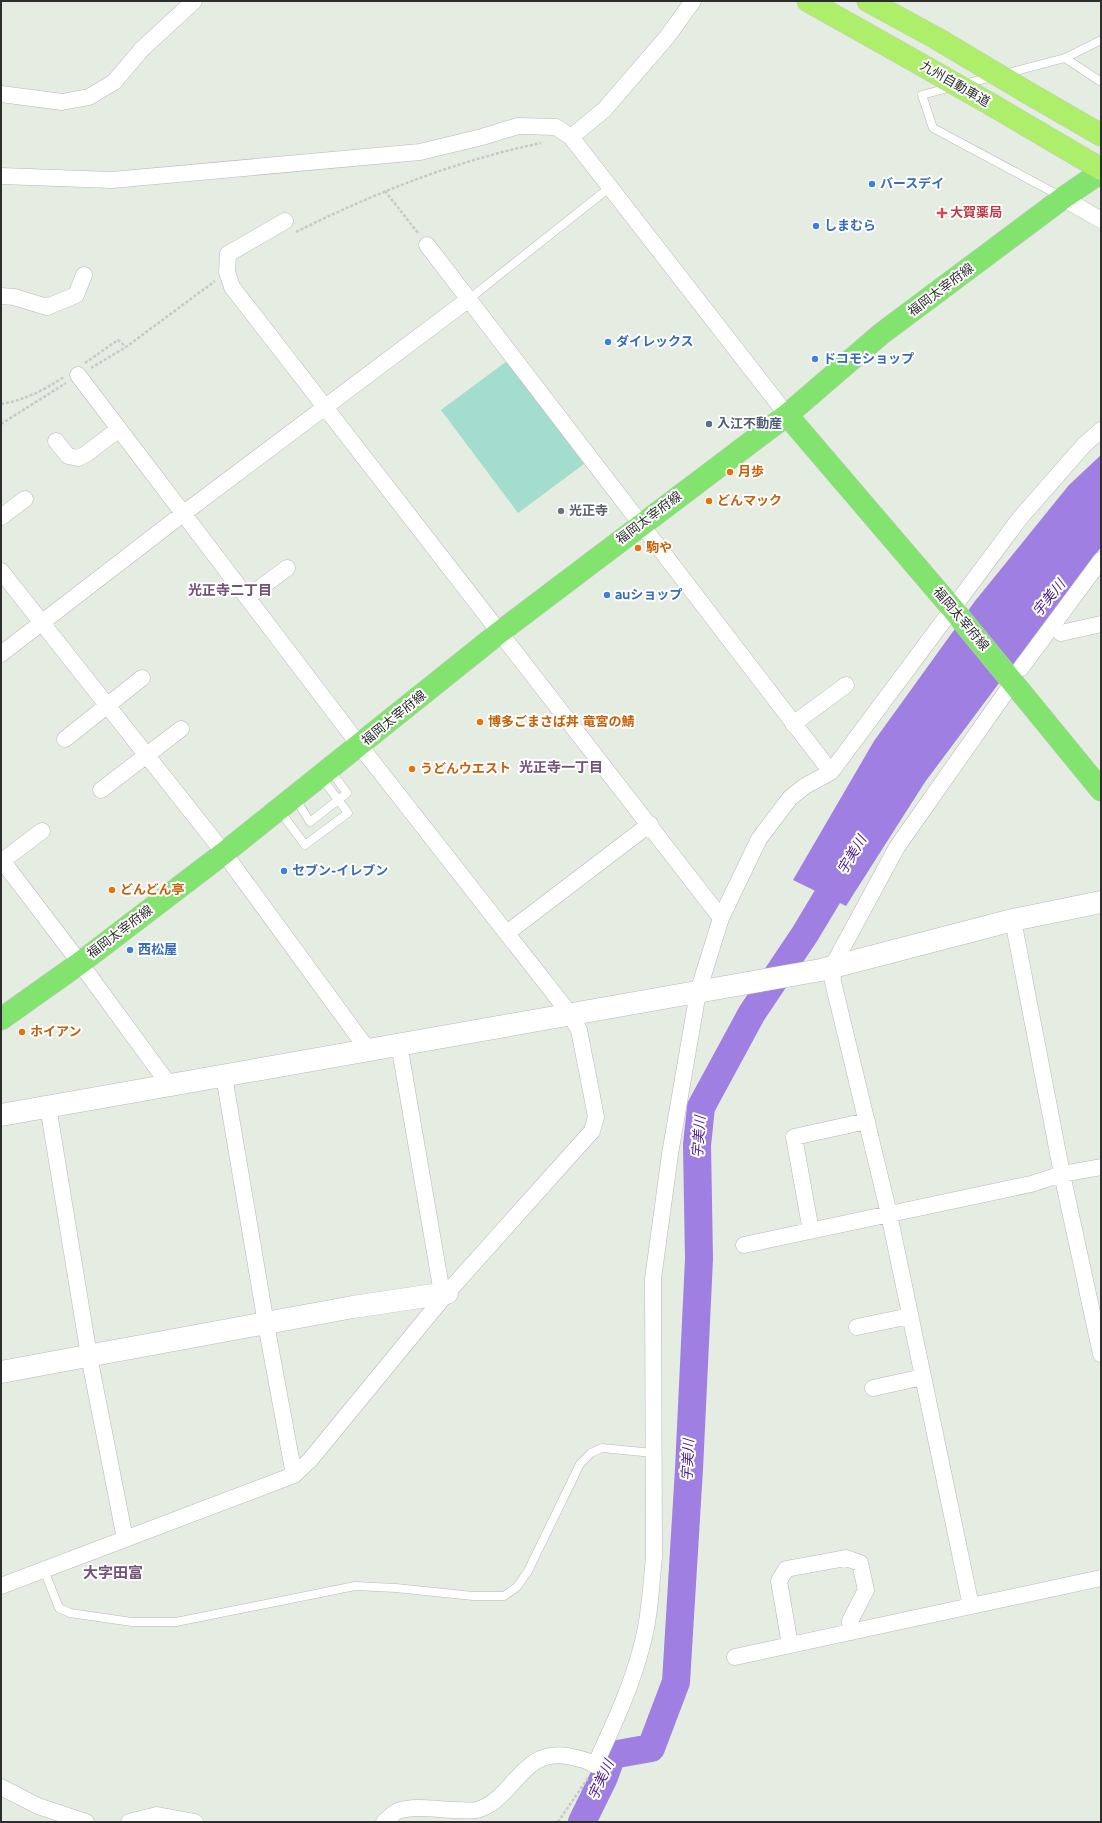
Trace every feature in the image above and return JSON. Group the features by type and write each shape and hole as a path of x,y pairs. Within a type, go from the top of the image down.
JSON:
{"highway":[{"name":"九州自動車道","path":"808,1 992,105 1101,169"},
{"path":"868,1 936,38 1101,135"}],"main road":[{"name":"福岡太宰府線","path":"1,1019 80,962 224,853 360,746 500,632 642,523 787,415 881,334 1063,198 1101,172"},
{"name":"福岡太宰府線","path":"787,415 952,608 1101,790"}],"street":[{"path":"1,94 62,102 89,97 114,82 142,49 194,1"},
{"path":"571,137 604,110 667,37 693,1"},
{"path":"1,176 112,180 420,152 482,137 518,126 556,127 571,137 609,188 787,415"},
{"path":"1063,198 1101,220"},
{"path":"287,228 228,254 227,272 232,287 650,824 721,918"},
{"path":"427,245 642,523 831,772"},
{"path":"1,296 14,297 47,307 76,295 84,275"},
{"path":"1,654 184,513 469,299"},
{"path":"1,1586 294,1475 310,1460 445,1293 592,1131 596,1116 579,1030 570,1014 360,746 78,375"},
{"path":"56,441 68,456 78,458 86,454 119,429"},
{"path":"384,1822 397,1812 409,1809 468,1811 479,1809 494,1801 529,1765 554,1754 586,1759 595,1765 617,1717 642,1645 650,1601 654,1557 653,1279 670,1154 708,990 721,918 759,839 790,798 805,786 831,772 1020,518 1084,445 1101,430"},
{"path":"1,517 25,499"},
{"path":"826,969 897,847 1013,681 1101,560"},
{"path":"248,597 287,568"},
{"path":"1,571 224,853 368,1050"},
{"path":"1061,633 1101,624"},
{"path":"65,739 142,678"},
{"path":"794,724 846,685"},
{"path":"101,790 181,729"},
{"path":"507,933 650,824"},
{"path":"42,830 2,860 80,962 170,1086"},
{"path":"1,1115 826,969 1013,920 1101,902"},
{"path":"1013,920 1062,1174 1101,1354"},
{"path":"826,969 833,982 889,1214 970,1606"},
{"path":"399,1044 445,1293"},
{"path":"224,1076 266,1324 294,1475"},
{"path":"48,1106 90,1356 125,1539"},
{"path":"811,1231 794,1137 867,1121"},
{"path":"744,1245 1031,1184 1062,1174 1101,1166"},
{"path":"1,1372 353,1307 445,1293"},
{"path":"857,1327 910,1316"},
{"path":"873,1388 923,1377"},
{"path":"790,1645 779,1581 786,1569 846,1558 860,1563 866,1590 850,1621 851,1632"},
{"path":"735,1657 1101,1578"},
{"path":"1,1787 38,1806 86,1822"},
{"path":"134,1821 157,1815 195,1822"}],"lane":[{"path":"1063,198 933,128 922,95 1065,58 1101,40"},
{"path":"1065,58 1101,82"},
{"path":"469,299 609,188"},
{"path":"287,804 305,845 348,813 339,800 326,773"},
{"path":"287,804 310,822 339,800"},
{"path":"44,1570 59,1608 70,1614 132,1622 176,1622 355,1586 396,1588 473,1596 504,1596 517,1587 528,1571 580,1464 591,1453 602,1448 653,1453"}],"path":[{"path":"287,228 441,171 521,147 542,143"},
{"path":"385,191 427,245"},
{"path":"1,424 78,375 126,348 227,272"},
{"path":"558,1822 595,1765"}],"shaded area":[{"path":"507,361 584,464 518,513 441,410"}],"water":[{"path":"1101,455 1101,547 925,782 846,906 793,880 874,741 975,601 1069,485"}],"waterway":[{"name":"宇美川","path":"582,1822 604,1777 612,1755 651,1748 676,1682 689,1469 699,1259 697,1145 701,1107 752,1013 805,934 847,864"}],"place":[{"name":"バースデイ","path":"872,184"},
{"name":"大賀薬局","path":"942,213"},
{"name":"しまむら","path":"816,226"},
{"name":"ダイレックス","path":"608,342"},
{"name":"ドコモショップ","path":"815,359"},
{"name":"入江不動産","path":"709,424"},
{"name":"月歩","path":"730,472"},
{"name":"どんマック","path":"709,501"},
{"name":"光正寺","path":"561,511"},
{"name":"駒や","path":"638,548"},
{"name":"auショップ","path":"607,595"},
{"name":"博多ごまさば丼 竜宮の鯖","path":"480,722"},
{"name":"うどんウエスト","path":"412,769"},
{"name":"セブン-イレブン","path":"284,871"},
{"name":"どんどん亭","path":"112,890"},
{"name":"西松屋","path":"130,950"},
{"name":"ホイアン","path":"22,1032"}],"district":[{"name":"光正寺二丁目","path":"230,590"},
{"name":"光正寺一丁目","path":"561,767"},
{"name":"大字田富","path":"113,1573"}]}
